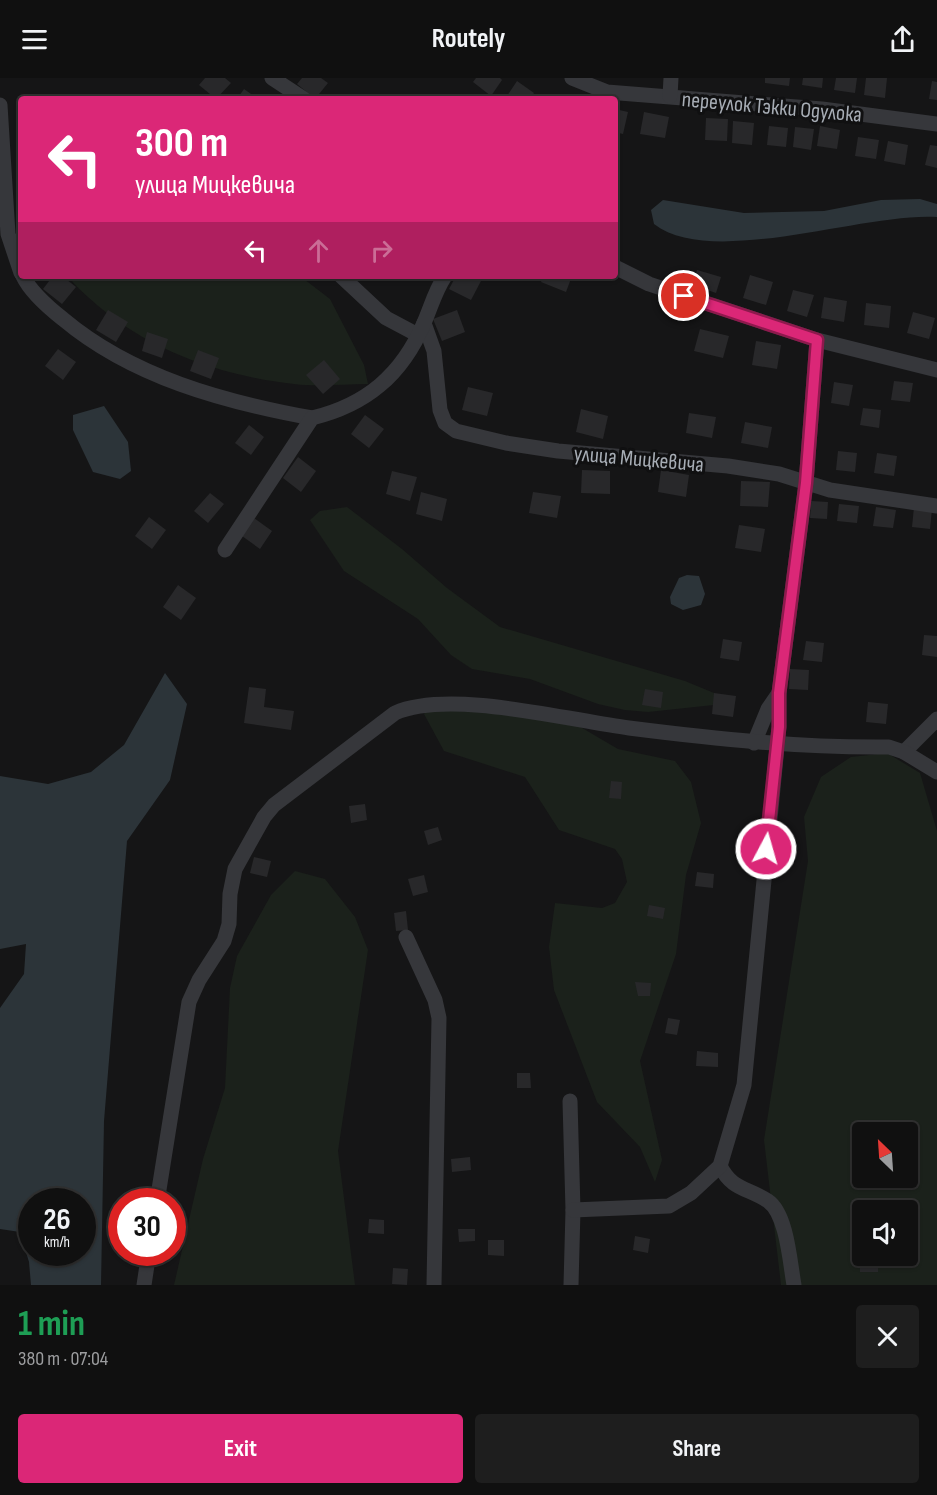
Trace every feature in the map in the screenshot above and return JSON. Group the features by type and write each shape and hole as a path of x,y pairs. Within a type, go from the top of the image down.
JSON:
{"street":[{"path":"272,78 299,96"},
{"name":"переулок Тэкки Одулока","path":"572,78 604,95 670,96 822,109 937,124"},
{"path":"670,96 671,78"},
{"path":"0,105 4,235 18,265"},
{"path":"618,268 649,284 817,340 937,370"},
{"path":"26,279 51,310 78,332 136,367 225,397 312,418 339,411 384,383 408,354 444,279"},
{"path":"344,279 386,318 421,329"},
{"name":"улица Мицкевича","path":"421,329 434,351 440,410 445,423 456,431 506,443 558,451 728,466 779,474 830,490 937,506"},
{"path":"573,1210 669,1206 691,1193 720,1166 738,1108 746,1067 777,746 779,693 806,483 817,340"},
{"path":"225,550 312,418"},
{"path":"754,743 768,709 779,693"},
{"path":"159,1188 189,1002 199,980 224,941 230,924 230,894 235,869 274,805 395,713 412,706 477,704 627,728 777,746 889,747 904,752 937,772"},
{"path":"904,752 929,735 937,719"},
{"path":"406,937 435,1000 438,1018 434,1285"},
{"path":"570,1101 573,1210 571,1285"},
{"path":"720,1166 732,1184 768,1201 777,1210 794,1285"},
{"path":"144,1285 147,1266"}],"shaded area":[{"path":"920,199 937,204 937,217 870,222 790,236 750,240 712,241 680,236 654,224 651,210 663,200 744,213 824,211 881,200"},
{"path":"70,279 304,279 330,299 364,365 368,384 294,384 215,368 165,349 141,336 118,322"},
{"path":"104,406 128,442 131,471 120,479 93,472 73,430 73,415"},
{"path":"347,507 402,549 447,588 500,627 685,681 714,693 723,704 648,712 625,710 598,704 530,679 472,669 451,655 418,619 344,571 310,520 320,511"},
{"path":"687,575 699,576 705,594 701,605 683,610 671,604 670,597 679,578"},
{"path":"165,673 187,704 170,780 127,841 104,1121 101,1285 31,1285 29,1266 96,1266 96,1188 18,1188 18,1232 0,1229 0,1008 24,974 26,944 0,949 0,776 48,784 91,772 124,745"},
{"path":"432,704 560,715 618,749 675,761 691,782 701,823 686,875 676,954 640,1061 662,1160 655,1182 640,1147 597,1102 554,990 549,947 555,903 602,908 615,903 627,882 622,859 615,849 559,830 525,777 444,751 424,714"},
{"path":"887,753 920,773 937,831 937,1285 781,1285 764,1140 808,861 804,817 821,777 851,757"},
{"path":"295,871 325,879 355,917 368,950 338,1151 355,1285 174,1285 178,1266 186,1266 186,1233 203,1159 225,1088 230,988 237,956 271,895"}],"building":[{"path":"205,78 225,78 231,83 219,96 212,96 199,85"},
{"path":"302,78 321,78 328,83 317,96 311,96 297,84"},
{"path":"476,78 500,78 502,80 491,96 473,82"},
{"path":"765,78 790,78 789,86 765,83"},
{"path":"803,78 823,78 822,88 802,85"},
{"path":"836,78 857,78 855,93 834,90"},
{"path":"866,78 887,78 885,98 864,95"},
{"path":"517,81 534,93 532,96 507,96"},
{"path":"932,81 937,82 937,100 929,99"},
{"path":"244,89 254,96 239,96"},
{"path":"618,110 628,112 623,134 618,133"},
{"path":"644,112 669,117 665,138 640,134"},
{"path":"706,118 728,119 727,141 705,140"},
{"path":"733,121 754,123 752,145 732,143"},
{"path":"769,126 788,128 786,147 767,145"},
{"path":"820,126 840,130 837,149 817,146"},
{"path":"795,127 814,129 811,150 793,147"},
{"path":"858,137 879,140 876,159 855,156"},
{"path":"888,141 908,145 905,165 884,161"},
{"path":"930,145 937,146 937,168 925,165"},
{"path":"697,270 721,277 716,293 693,285"},
{"path":"750,275 773,282 766,305 743,298"},
{"path":"51,279 66,279 76,287 62,304 43,289"},
{"path":"454,279 482,279 471,300 449,289"},
{"path":"542,279 571,279 566,292 541,282"},
{"path":"793,290 814,295 807,317 787,311"},
{"path":"824,297 847,301 844,322 821,318"},
{"path":"866,303 891,306 889,328 864,325"},
{"path":"108,310 128,322 116,342 96,330"},
{"path":"457,310 465,332 442,341 433,319"},
{"path":"913,312 935,318 929,339 907,333"},
{"path":"700,329 729,336 723,358 694,351"},
{"path":"147,332 168,339 162,358 142,351"},
{"path":"756,341 781,345 777,369 752,365"},
{"path":"58,349 76,362 63,380 45,366"},
{"path":"198,350 219,358 211,379 190,371"},
{"path":"324,360 340,379 323,394 306,375"},
{"path":"894,381 913,383 910,402 891,400"},
{"path":"834,382 853,385 849,406 831,403"},
{"path":"468,387 493,393 487,416 462,410"},
{"path":"863,408 881,410 879,428 860,425"},
{"path":"581,409 608,416 603,439 576,432"},
{"path":"689,413 716,417 712,438 686,433"},
{"path":"365,415 384,429 369,448 351,434"},
{"path":"745,422 772,427 768,448 741,443"},
{"path":"249,425 264,437 251,455 235,443"},
{"path":"838,451 857,453 855,472 836,470"},
{"path":"877,453 897,456 894,476 874,473"},
{"path":"298,457 316,471 301,492 283,478"},
{"path":"582,470 610,471 610,494 581,493"},
{"path":"661,470 689,475 686,497 658,492"},
{"path":"392,471 417,477 410,501 386,494"},
{"path":"741,481 770,482 768,507 740,506"},
{"path":"421,492 447,499 442,521 416,514"},
{"path":"533,492 561,496 557,518 529,513"},
{"path":"210,493 224,504 208,523 194,511"},
{"path":"811,501 828,502 827,519 810,518"},
{"path":"839,504 859,506 857,523 837,521"},
{"path":"876,507 896,510 893,528 873,526"},
{"path":"914,507 932,509 930,529 912,527"},
{"path":"149,517 166,530 152,549 135,536"},
{"path":"254,518 272,531 260,549 242,536"},
{"path":"739,525 765,529 761,552 735,548"},
{"path":"178,585 196,598 181,620 163,607"},
{"path":"924,635 937,636 937,657 922,655"},
{"path":"723,639 742,642 739,661 720,658"},
{"path":"806,641 824,643 822,662 803,660"},
{"path":"790,669 809,670 808,690 789,689"},
{"path":"249,687 266,689 264,707 294,711 291,730 244,723"},
{"path":"645,689 663,692 661,708 642,705"},
{"path":"714,693 736,696 733,717 712,714"},
{"path":"868,702 888,704 886,724 866,722"},
{"path":"611,781 622,782 621,799 609,798"},
{"path":"365,804 367,820 351,823 349,806"},
{"path":"438,827 442,840 428,845 424,831"},
{"path":"254,857 271,861 267,877 250,873"},
{"path":"697,872 714,874 713,888 695,886"},
{"path":"424,875 428,892 413,896 408,879"},
{"path":"649,905 665,908 663,919 647,916"},
{"path":"406,911 408,930 396,931 394,913"},
{"path":"635,982 651,983 650,996 638,996"},
{"path":"668,1018 680,1020 677,1035 665,1033"},
{"path":"697,1051 718,1053 718,1067 696,1066"},
{"path":"517,1073 530,1073 531,1088 517,1088"},
{"path":"470,1157 471,1170 452,1172 451,1159"},
{"path":"369,1219 384,1220 384,1234 368,1233"},
{"path":"458,1229 475,1229 475,1241 459,1242"},
{"path":"635,1236 650,1239 648,1253 633,1250"},
{"path":"488,1240 504,1240 504,1256 488,1255"},
{"path":"860,1266 878,1266 878,1272 860,1272"},
{"path":"393,1268 408,1269 407,1285 392,1284"}],"route":[{"path":"684,296 817,340 806,483 779,693 779,727 766,849"}]}
